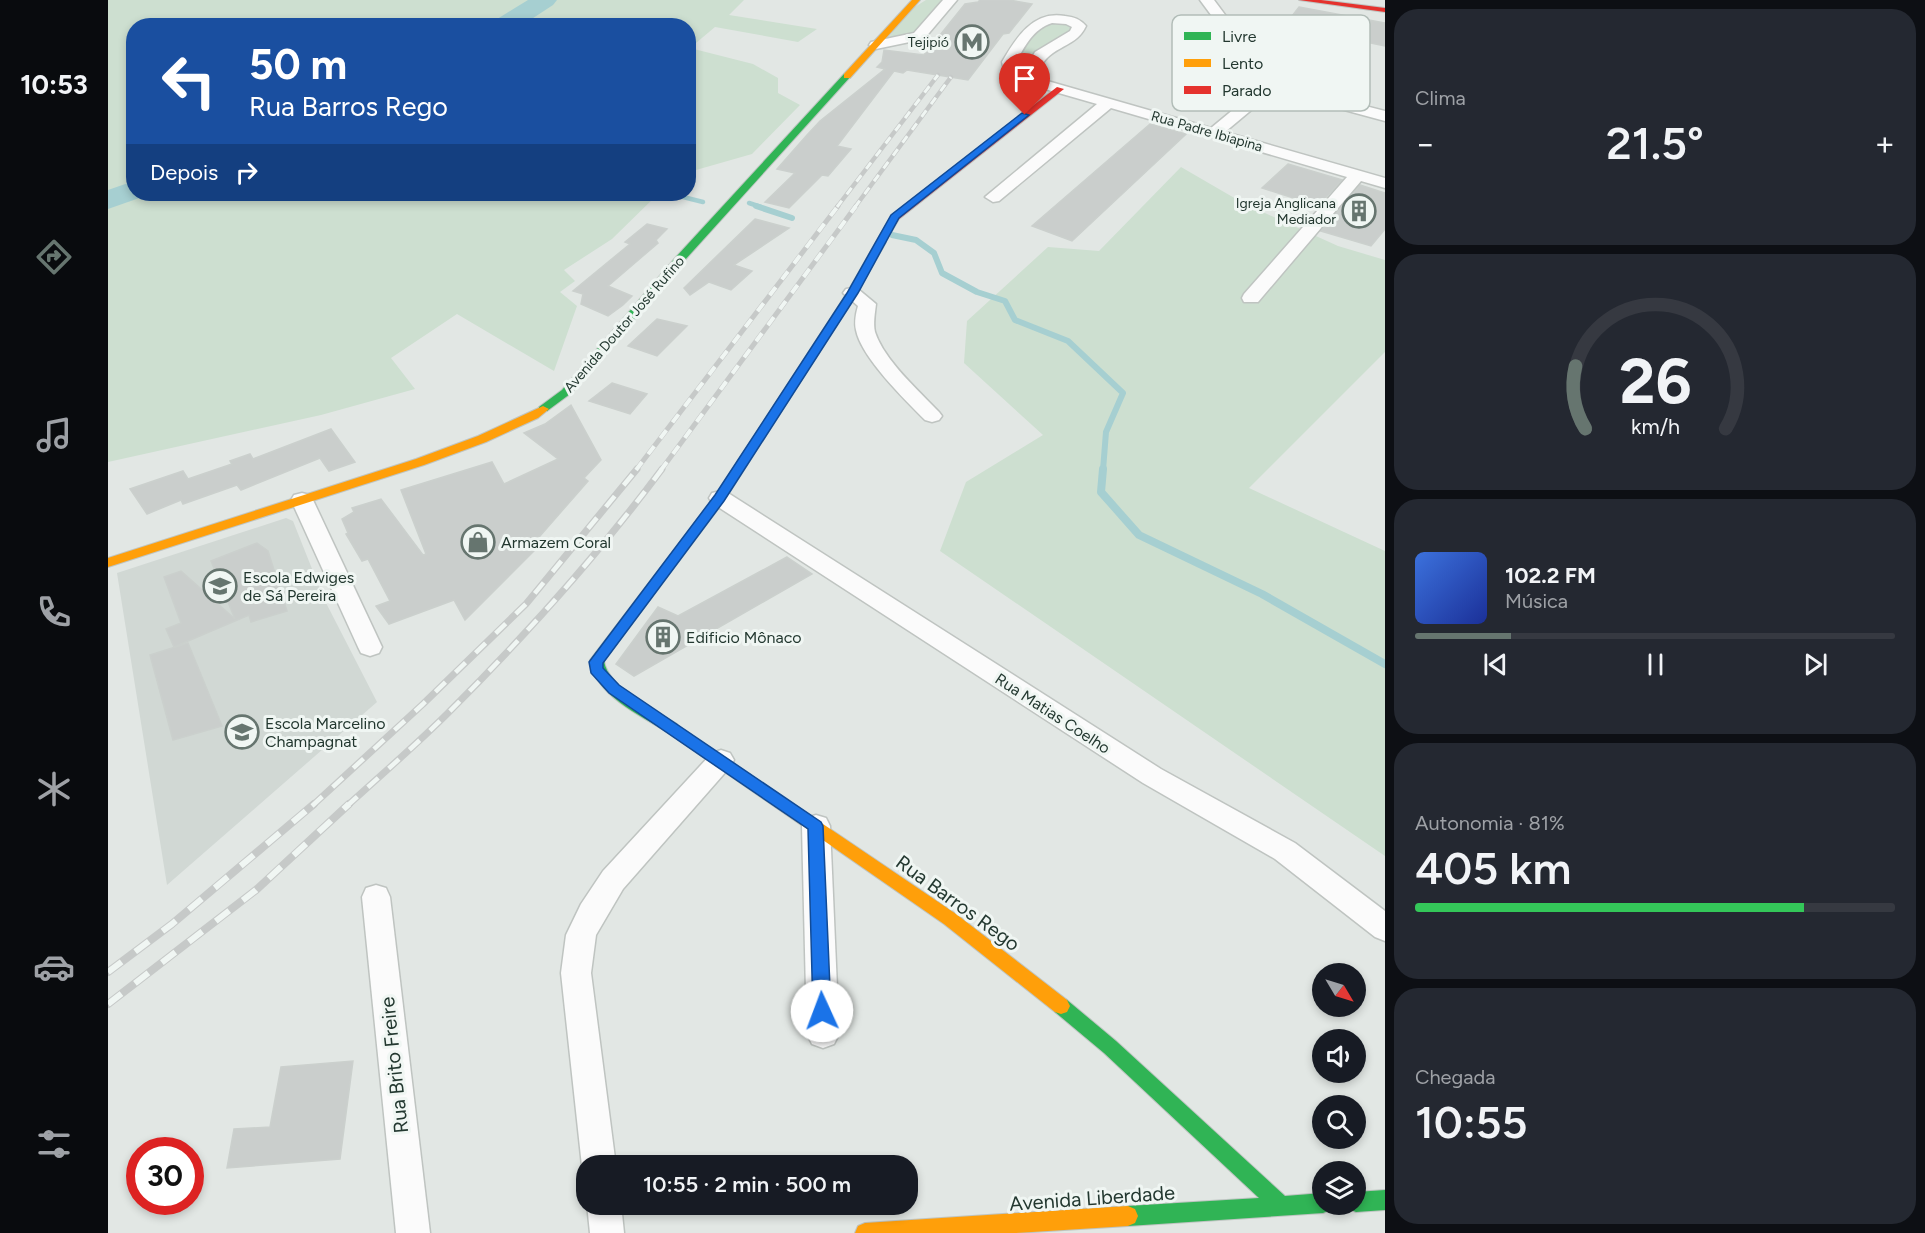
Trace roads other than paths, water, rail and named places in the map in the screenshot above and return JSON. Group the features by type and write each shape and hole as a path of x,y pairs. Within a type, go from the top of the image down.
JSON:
{"street":[{"name":"Avenida Doutor José Rufino","path":"108,563 420,462 482,439 534,416 560,398 680,259 916,0"},
{"path":"876,45 919,36 950,0"},
{"path":"1207,0 1218,15"},
{"path":"1304,0 1385,10"},
{"path":"1050,19 1075,22 1079,26 1077,33 1048,46 1030,70 1029,80 1014,74 1009,62 1035,24 1050,19"},
{"name":"Rua Padre Ibiapina","path":"1029,80 1385,183"},
{"path":"720,498 852,293 887,227 903,208 1060,88"},
{"path":"993,197 1108,102"},
{"path":"1214,133 1241,111"},
{"path":"1366,111 1385,116"},
{"path":"1251,298 1358,175"},
{"path":"852,293 867,304 866,332 871,342 909,393 932,416"},
{"name":"Rua Barros Rego","path":"720,498 597,660 596,670 614,689 721,760 950,919 1030,979 1110,1047 1281,1205"},
{"name":"Rua Matias Coelho","path":"720,498 1152,776 1285,851 1385,928"},
{"path":"302,500 370,647"},
{"path":"598,1155 576,973 576,949 598,902 613,880 721,760"},
{"path":"816,826 823,1034"},
{"name":"Rua Brito Freire","path":"376,897 413,1233"},
{"path":"1366,1201 1385,1200"},
{"name":"Avenida Liberdade","path":"865,1233 1312,1204"},
{"path":"605,1215 607,1233"}],"waterway":[{"path":"516,18 545,0"},
{"path":"108,200 126,193"},
{"path":"696,200 703,202"},
{"path":"749,203 761,207"},
{"path":"756,206 792,218"},
{"path":"892,235 916,240 934,253 942,273 977,292 1005,301 1015,320 1068,341 1123,393 1106,432 1103,470"},
{"path":"1103,469 1101,492 1139,535 1262,594 1385,664"}],"railway":[{"path":"837,207 938,75"},
{"path":"855,207 951,77"},
{"path":"636,470 838,206"},
{"path":"661,470 856,206"},
{"path":"312,806 423,704 526,604 637,469"},
{"path":"347,806 436,725 504,655 560,595 662,469"},
{"path":"108,972 172,924 314,804"},
{"path":"108,1004 256,890 349,804"}],"place":[{"name":"Tejipió","path":"972,42"},
{"name":"Igreja Anglicana Mediador","path":"1359,211"},
{"name":"Armazem Coral","path":"478,542"},
{"name":"Escola Edwiges de Sá Pereira","path":"220,586"},
{"name":"Edificio Mônaco","path":"663,637"},
{"name":"Escola Marcelino Champagnat","path":"242,732"}]}
